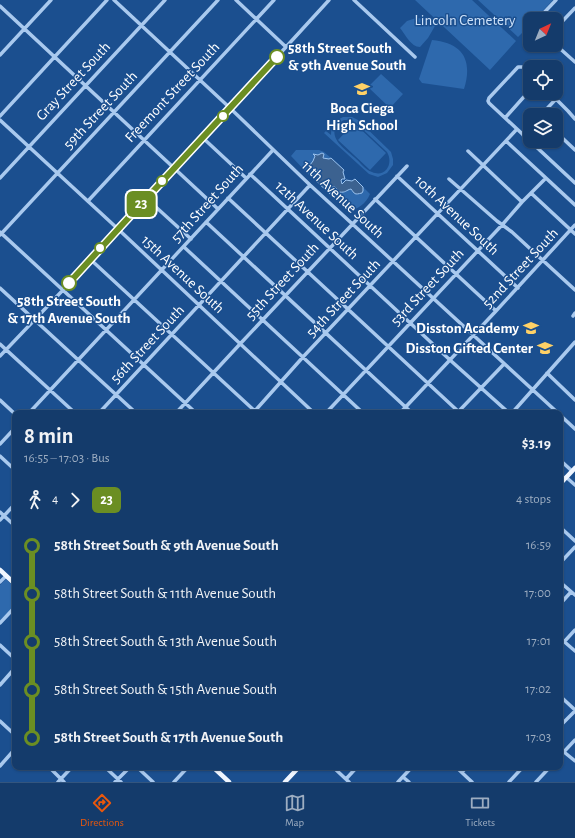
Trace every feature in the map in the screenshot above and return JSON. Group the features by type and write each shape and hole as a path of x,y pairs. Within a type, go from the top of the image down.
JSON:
{"main road":[{"path":"563,480 574,469"},
{"path":"0,570 12,581"},
{"path":"216,770 229,782"},
{"path":"288,781 297,770"}],"street":[{"path":"0,55 51,0"},
{"path":"0,116 107,0"},
{"name":"11th Avenue South","path":"114,0 200,79 310,185 554,410"},
{"name":"Gray Street South","path":"0,178 165,0"},
{"name":"59th Street South","path":"1,234 218,0"},
{"path":"236,0 286,47"},
{"name":"Freemont Street South","path":"88,201 274,0"},
{"path":"0,356 63,290 329,0"},
{"path":"354,0 415,57"},
{"path":"545,12 556,0"},
{"path":"0,6 218,209"},
{"path":"563,21 575,8"},
{"path":"563,51 575,61"},
{"path":"523,68 521,66 518,67 489,98 488,101 523,135"},
{"path":"505,118 523,98"},
{"path":"548,108 555,100"},
{"path":"557,100 575,119"},
{"name":"15th Avenue South","path":"0,120 311,410"},
{"name":"54th Street South","path":"257,410 304,357 517,129"},
{"path":"202,138 246,178"},
{"path":"563,139 575,150"},
{"path":"506,141 575,205"},
{"path":"537,148 575,183"},
{"name":"57th Street South","path":"32,410 273,150"},
{"path":"468,151 522,202"},
{"name":"55th Street South","path":"179,410 407,166"},
{"name":"12th Avenue South","path":"250,174 450,360 507,410"},
{"name":"10th Avenue South","path":"397,176 518,288"},
{"name":"53rd Street South","path":"329,410 546,178"},
{"path":"449,179 460,190 512,232 575,290"},
{"name":"56th Street South","path":"102,410 310,185"},
{"path":"531,193 575,234"},
{"path":"146,198 190,239"},
{"path":"228,198 455,410"},
{"path":"375,199 496,312"},
{"path":"206,222 409,410"},
{"name":"52nd Street South","path":"403,410 575,226"},
{"path":"1,234 193,410"},
{"path":"184,246 360,410"},
{"path":"90,259 253,410"},
{"path":"0,288 133,410"},
{"path":"0,344 72,410"},
{"path":"513,410 575,344"},
{"path":"461,410 504,364"},
{"path":"547,373 575,400"},
{"path":"0,400 12,411"},
{"name":"11th Avenue South","path":"563,418 575,428"},
{"path":"0,444 12,431"},
{"path":"0,456 12,467"},
{"path":"563,462 574,469"},
{"path":"566,477 575,485"},
{"path":"0,520 12,507"},
{"path":"0,512 12,523"},
{"path":"563,530 575,541"},
{"path":"563,560 575,547"},
{"path":"0,582 6,576"},
{"path":"563,585 575,595"},
{"path":"563,601 571,592"},
{"path":"0,623 12,610"},
{"path":"575,630 564,642 575,651"},
{"path":"0,645 12,656"},
{"path":"0,685 12,671"},
{"path":"563,699 575,710 563,723"},
{"path":"1,723 12,732"},
{"path":"563,752 575,740"},
{"path":"0,766 12,752"},
{"path":"563,754 575,761"},
{"path":"52,770 61,781 70,770"},
{"path":"108,770 118,781 127,770"},
{"path":"140,770 153,782"},
{"path":"174,782 185,770"},
{"path":"336,770 349,782"},
{"path":"346,779 354,770"},
{"path":"398,782 409,770"},
{"path":"460,770 472,782"},
{"path":"509,782 520,770"},
{"path":"536,782 547,770"},
{"path":"403,777 409,782"}],"green space":[{"name":"Lincoln Cemetery","path":"415,0 472,0 516,41 490,70"},
{"path":"478,0 553,0 542,12 523,12 523,32 518,37"},
{"path":"416,18 426,20 435,26 428,38 420,47 411,43 400,28 407,21"},
{"path":"432,40 451,45 458,49 463,55 467,70 464,89 422,83 419,79"},
{"path":"381,74 403,94 390,108 368,87"},
{"path":"343,117 352,117 358,120 391,152 393,165 387,173 378,177 369,174 324,133 326,131 331,135 334,124","holes":["344,120 351,120 387,152 389,157 389,165 387,169 381,173 367,170 337,141 334,133 335,128"]},
{"path":"354,123 386,153 370,170 338,140"},
{"path":"296,150 319,150 331,158 328,159 323,157 322,153 318,155 314,154 315,156 311,167 315,168 319,174 316,181 291,156"},
{"path":"335,187 339,192 344,192 351,189 356,194 362,193 363,187 370,194 361,206 348,211 330,194 330,189"},
{"path":"6,579 12,585 12,608 0,621 0,585"}],"shaded area":[{"path":"322,153 324,154 323,158 331,158 344,170 343,172 345,179 341,180 342,184 346,180 352,181 355,179 363,187 362,193 355,194 351,189 345,192 339,192 335,187 332,187 330,189 330,194 316,181 318,171 310,165 315,156 313,154 318,155"}],"bus line":[{"name":"23","path":"69,283 277,57"}],"place":[{"name":"58th Street South & 9th Avenue South","path":"277,57"},
{"name":"Boca Ciega High School","path":"362,89"},
{"name":"58th Street South & 17th Avenue South","path":"69,283"},
{"name":"Disston Academy","path":"531,328"},
{"name":"Disston Gifted Center","path":"545,348"}]}
